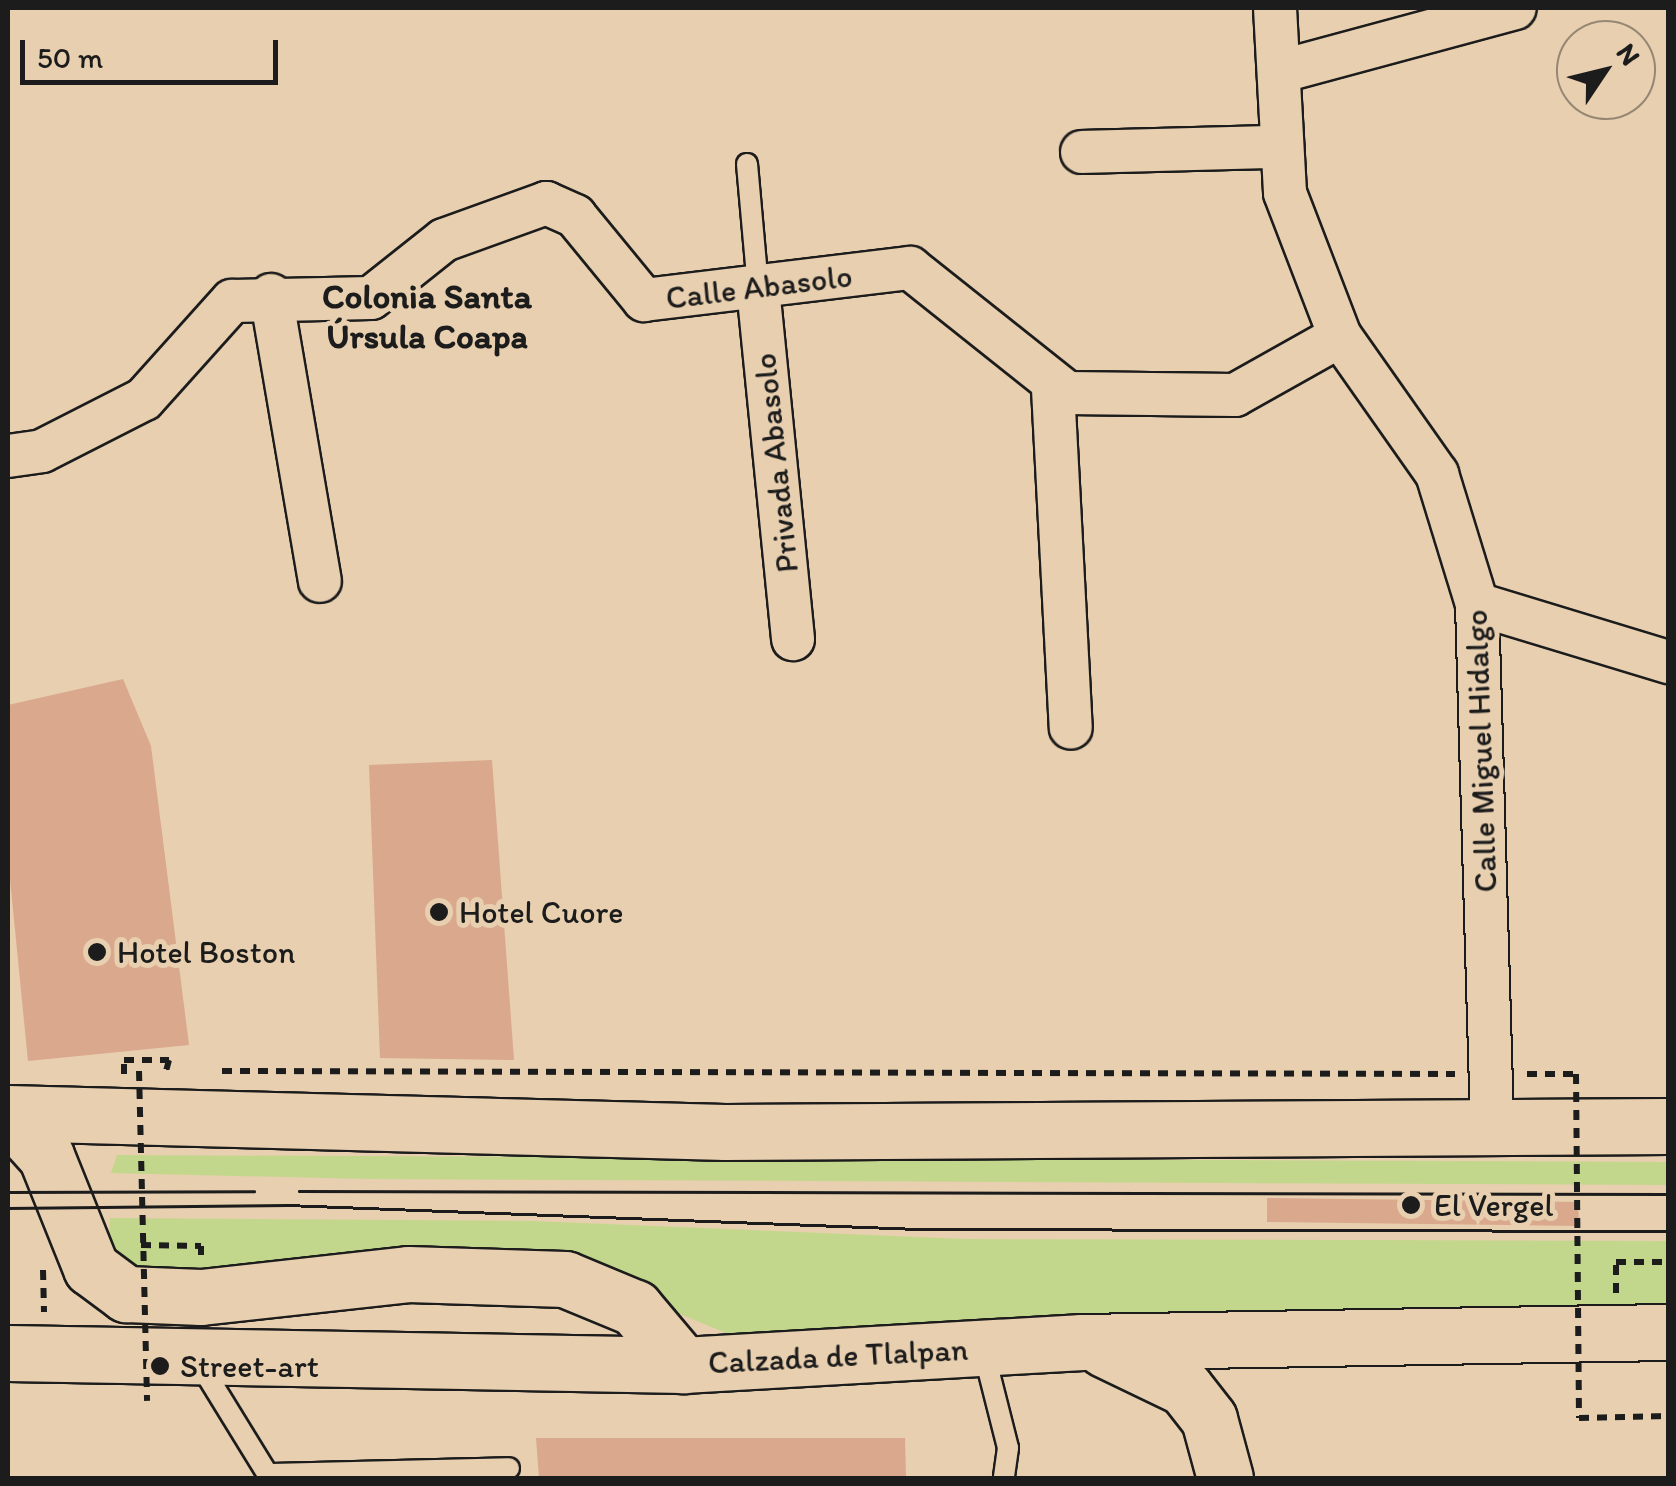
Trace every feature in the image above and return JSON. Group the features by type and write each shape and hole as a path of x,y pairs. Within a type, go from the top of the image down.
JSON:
{"main road":[{"path":"8,1113 726,1132 1492,1098 1668,1126"},
{"path":"8,1113 46,1156 91,1268 126,1294 201,1297 408,1274 565,1279 636,1308 682,1365"},
{"name":"Calzada de Tlalpan","path":"26,1341 194,1355 682,1365 1082,1342 1668,1332"},
{"path":"1082,1342 1142,1361 1185,1388 1210,1420 1225,1478"}],"street":[{"name":"Calle Miguel Hidalgo","path":"1275,8 1282,71 1277,147 1284,193 1340,336 1437,474 1477,604 1492,1098"},
{"path":"1282,71 1515,8"},
{"path":"1082,152 1277,147"},
{"name":"Calle Abasolo","path":"8,456 57,445 144,399 220,310 271,295 372,298 444,240 546,203 576,216 644,300 910,268 1054,389"},
{"name":"Privada Abasolo","path":"758,288 794,638"},
{"path":"271,295 320,581"},
{"path":"1071,728 1054,389 1235,395 1340,336"},
{"path":"1477,604 1668,662"}],"lane":[{"path":"748,164 758,288"},
{"path":"983,1348 1008,1448 1004,1478"},
{"path":"194,1355 270,1476 509,1468"}],"path":[{"path":"124,1060 169,1060 169,1070"},
{"path":"147,1401 140,1071 188,1070"},
{"path":"208,1071 1492,1098 1576,1074 1579,1418 1668,1416"},
{"path":"142,1245 201,1246"},
{"path":"1616,1312 1616,1262 1668,1262"},
{"path":"26,1341 43,1263"},
{"path":"1578,1313 1597,1312"}],"green space":[{"path":"117,1155 1668,1162 1668,1185 368,1179 111,1173"},
{"path":"110,1218 532,1221 966,1239 1668,1241 1668,1319 731,1335 648,1301 152,1284 108,1249"}],"building":[{"name":"Hotel Boston","path":"123,679 151,746 189,1045 28,1061 8,859 8,705"},
{"name":"Hotel Cuore","path":"492,760 514,1060 380,1058 369,765"},
{"path":"1267,1198 1578,1202 1579,1226 1267,1222"},
{"path":"536,1438 905,1438 906,1478 539,1478"}],"tram line":[{"path":"8,1192 254,1191"},
{"path":"299,1191 1668,1194"},
{"path":"8,1208 287,1205 917,1229 1668,1231"}],"place":[{"name":"Hotel Cuore","path":"439,912"},
{"name":"Hotel Boston","path":"97,952"},
{"name":"El Vergel","path":"1411,1205"},
{"name":"Street-art","path":"160,1366"}],"district":[{"name":"Colonia Santa Úrsula Coapa","path":"427,316"}]}
